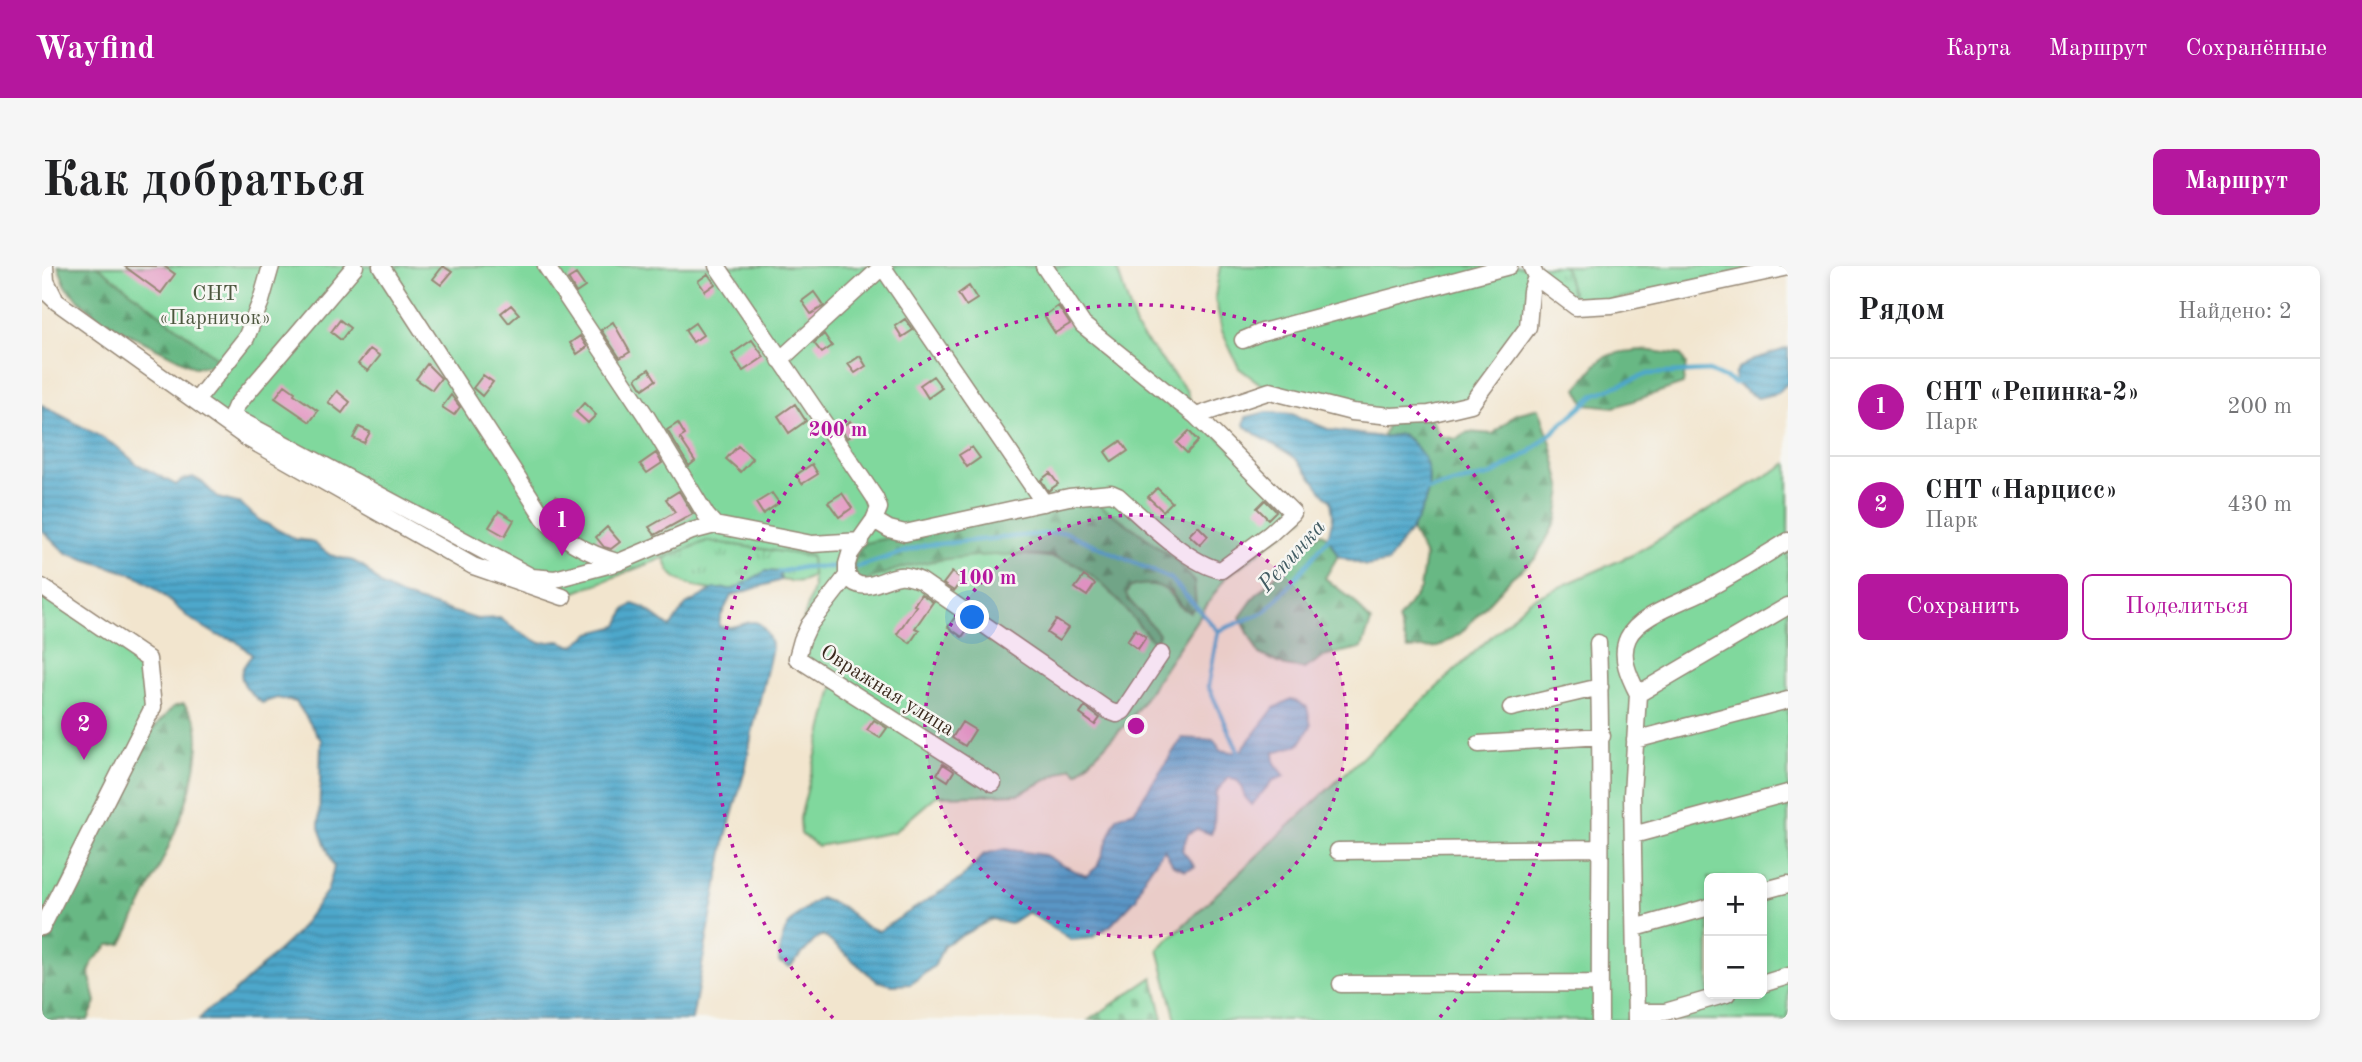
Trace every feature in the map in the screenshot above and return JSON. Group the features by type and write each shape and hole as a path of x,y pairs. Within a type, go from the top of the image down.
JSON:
{"street":[{"path":"45,266 46,281 57,302"},
{"path":"196,401 246,338 271,266"},
{"path":"355,266 236,406 233,413 239,419 532,577 555,579 620,562 692,531 715,525 812,544 861,541"},
{"path":"381,266 544,519 572,542 596,555 620,562"},
{"path":"546,266 715,525"},
{"path":"717,266 875,498 878,508 874,520 889,529 905,533 1069,497 1111,493 1187,554 1209,568 1221,570 1270,534 1293,513 1196,416 1083,325 1044,266"},
{"path":"780,360 883,266 1044,503"},
{"path":"1242,340 1262,332 1509,266"},
{"path":"1534,271 1576,307 1612,304 1778,268"},
{"path":"1196,416 1270,391 1352,412 1391,416 1429,414 1471,404 1528,327 1534,271"},
{"path":"42,288 57,302 247,438 473,566 564,597"},
{"name":"Овражная улица","path":"874,520 850,554 847,576 809,625 797,654 798,660 848,689 993,783"},
{"path":"1710,999 1665,1012 1636,1016 1632,794 1638,694 1628,673 1626,641 1632,630 1650,617 1707,589 1788,541"},
{"path":"847,576 852,583 860,586 869,586 901,576 921,582 1117,714 1123,711 1161,654"},
{"path":"42,587 148,659 153,707 42,927"},
{"path":"1638,694 1788,606"},
{"path":"1598,643 1601,736 1600,1020"},
{"path":"1511,708 1600,687"},
{"path":"1635,740 1788,701"},
{"path":"1479,744 1601,736"},
{"path":"1633,835 1788,793"},
{"path":"1338,851 1599,848"},
{"path":"1767,890 1788,884"},
{"path":"1635,928 1704,908"},
{"path":"1767,982 1788,976"},
{"path":"1341,984 1600,984"}],"green space":[{"path":"58,266 98,266 226,365 194,367 101,320 67,289"},
{"name":"СНТ «Парничок»","path":"98,266 1116,266 1137,330 1187,391 1196,416 1305,517 1225,578 1130,720 1078,773 1072,767 1019,794 936,796 894,832 818,846 801,834 800,818 834,684 792,658 813,588 811,556 707,541 563,597 473,566 196,401 226,365","holes":["1058,501 1098,504 1177,561 1194,582 1196,606 1190,612 1159,587 1139,585 1128,590 1126,594 1129,600 1159,634 1156,641 1152,640 1100,582 1080,567 1064,561 1044,557 994,555 922,563 864,581 856,578 854,572 854,559 865,543"]},
{"path":"1220,266 1531,266 1528,327 1471,404 1391,416 1270,391 1239,368 1222,331 1215,297"},
{"path":"1531,266 1564,266 1576,307"},
{"path":"1564,266 1788,266 1576,307"},
{"path":"1643,350 1681,355 1686,364 1683,384 1615,407 1585,404 1577,389 1598,363 1610,355"},
{"path":"1539,408 1551,443 1562,490 1557,520 1536,558 1512,577 1461,633 1438,647 1408,649 1398,620 1420,589 1425,556 1411,530 1423,506 1410,440 1402,434 1382,437 1391,416 1429,414 1440,436 1457,439 1468,432 1493,434 1516,414"},
{"path":"1788,463 1788,1020 1176,1020 1158,949 1530,600 1632,555"},
{"path":"1058,501 1098,504 1177,561 1194,582 1196,606 1190,612 1184,610 1170,591 1129,600 1159,634 1156,641 1152,640 1101,584 1054,556 937,560 905,567 864,581 856,578 854,559 865,543"},
{"path":"1322,533 1328,537 1338,556 1325,578 1354,601 1371,622 1362,648 1327,655 1304,669 1285,666 1259,654 1240,617 1256,595 1311,540"},
{"path":"707,541 812,556 813,574 802,581 794,582 781,580 779,572 771,572 726,590 700,588 676,578 664,558"},
{"path":"42,587 148,659 153,707 42,927"},
{"path":"184,704 196,722 198,746 194,774 186,803 161,865 122,944 109,945 93,961 89,973 96,1002 88,1020 42,1020 42,927 136,741 152,730 173,707"},
{"path":"1153,977 1163,1020 1089,1020"}],"water":[{"path":"1788,348 1788,383 1777,393 1758,398 1735,380 1735,373 1742,366"},
{"path":"42,405 116,446 137,464 176,485 193,477 218,498 241,504 259,520 295,539 311,541 330,555 363,566 382,586 404,597 477,619 500,618 540,643 559,641 573,646 591,633 618,626 625,610 633,604 644,608 670,627 686,605 714,589 734,589 766,571 779,572 781,580 731,596 720,618 719,626 727,627 756,622 767,634 772,648 746,767 726,836 692,1020 199,1020 206,1011 230,996 295,935 327,891 334,867 319,828 321,740 296,702 277,698 262,703 251,693 241,675 252,655 236,641 217,635 189,618 155,588 135,575 66,553 42,530"},
{"path":"1267,412 1292,414 1330,430 1382,437 1401,434 1414,444 1427,466 1428,491 1411,530 1389,562 1366,566 1338,556 1328,537 1333,517 1331,501 1295,458 1244,425 1246,417"},
{"path":"1291,699 1307,707 1311,726 1299,745 1274,752 1275,763 1285,776 1272,781 1252,805 1245,797 1239,782 1229,777 1216,792 1214,827 1211,834 1197,829 1188,834 1182,850 1195,867 1185,870 1173,865 1164,849 1144,878 1136,899 1111,925 1092,938 1071,940 1028,912 1010,924 992,919 944,945 935,965 911,984 893,985 877,981 823,935 790,967 779,962 782,940 789,924 820,898 843,907 865,926 879,931 962,878 984,854 1005,849 1045,855 1086,876 1097,867 1117,817 1134,811 1182,738 1215,740 1220,750 1239,753 1274,708"}],"building":[{"path":"124,266 164,266 175,274 161,293"},
{"path":"443,266 452,272 441,285 433,279"},
{"path":"576,274 585,287 576,293 568,279"},
{"path":"708,274 715,284 705,291 698,281"},
{"path":"969,286 977,299 966,306 958,294"},
{"path":"814,292 824,306 811,314 802,301"},
{"path":"511,305 519,314 509,323 501,313"},
{"path":"1058,306 1070,324 1055,333 1044,316"},
{"path":"905,319 913,330 902,337 895,326"},
{"path":"340,320 350,328 341,340 331,332"},
{"path":"613,322 630,352 620,358 601,330"},
{"path":"695,323 703,335 693,342 685,330"},
{"path":"824,334 832,346 822,353 814,343"},
{"path":"580,336 587,347 577,354 570,343"},
{"path":"752,340 764,357 743,371 732,354"},
{"path":"370,349 380,356 368,371 358,364"},
{"path":"860,356 866,366 855,373 848,364"},
{"path":"427,364 441,378 432,390 416,379"},
{"path":"649,369 656,380 643,389 636,378"},
{"path":"483,375 493,382 482,396 473,388"},
{"path":"933,376 942,388 928,398 920,385"},
{"path":"285,385 318,411 310,422 275,398"},
{"path":"337,391 350,402 342,413 328,402"},
{"path":"451,395 460,407 454,415 442,407"},
{"path":"584,403 596,415 588,423 576,412"},
{"path":"795,404 806,421 789,433 778,416"},
{"path":"850,421 857,431 847,438 840,428"},
{"path":"678,423 685,435 680,438 695,461 689,466 667,430"},
{"path":"359,427 370,432 364,443 353,438"},
{"path":"1189,431 1198,441 1187,453 1177,443"},
{"path":"1121,441 1128,451 1112,462 1105,452"},
{"path":"738,446 753,459 741,472 726,459"},
{"path":"972,447 980,458 967,467 959,455"},
{"path":"656,453 662,463 647,473 640,464"},
{"path":"812,464 818,474 802,484 796,475"},
{"path":"1050,473 1058,484 1048,491 1041,480"},
{"path":"1157,488 1172,502 1163,511 1148,497"},
{"path":"679,491 693,514 655,535 649,527 675,512 666,499"},
{"path":"772,493 779,503 763,514 756,503"},
{"path":"842,493 852,508 839,517 828,502"},
{"path":"556,496 571,507 562,520 549,506"},
{"path":"1265,500 1276,511 1268,519 1257,508"},
{"path":"499,511 514,520 505,536 489,527"},
{"path":"1198,526 1208,536 1200,545 1189,535"},
{"path":"607,527 620,542 611,549 604,547 596,537"},
{"path":"952,572 962,579 954,591 943,584"},
{"path":"1084,576 1095,584 1087,596 1075,588"},
{"path":"921,594 933,602 915,628 919,630 910,643 897,634"},
{"path":"955,617 969,627 962,637 948,627"},
{"path":"1056,620 1068,628 1059,641 1047,633"},
{"path":"1135,629 1146,637 1138,649 1127,641"},
{"path":"1085,707 1100,718 1095,725 1080,714"},
{"path":"874,720 887,728 880,738 867,730"},
{"path":"962,722 975,730 965,746 952,738"},
{"path":"943,764 954,771 948,781 937,774"}],"waterway":[{"name":"Репинка","path":"1425,490 1492,475 1530,452 1596,394 1648,374 1709,371 1735,383 1740,382"},
{"path":"857,567 926,545 1065,532 1171,579 1218,631"},
{"name":"Репинка","path":"1236,755 1239,753 1208,686 1218,631 1265,612 1331,535"},
{"path":"779,572 804,567 834,567"}],"place":[{"name":"СНТ «Репинка-2»","path":"562,556"},
{"name":"СНТ «Нарцисс»","path":"84,760"}]}
